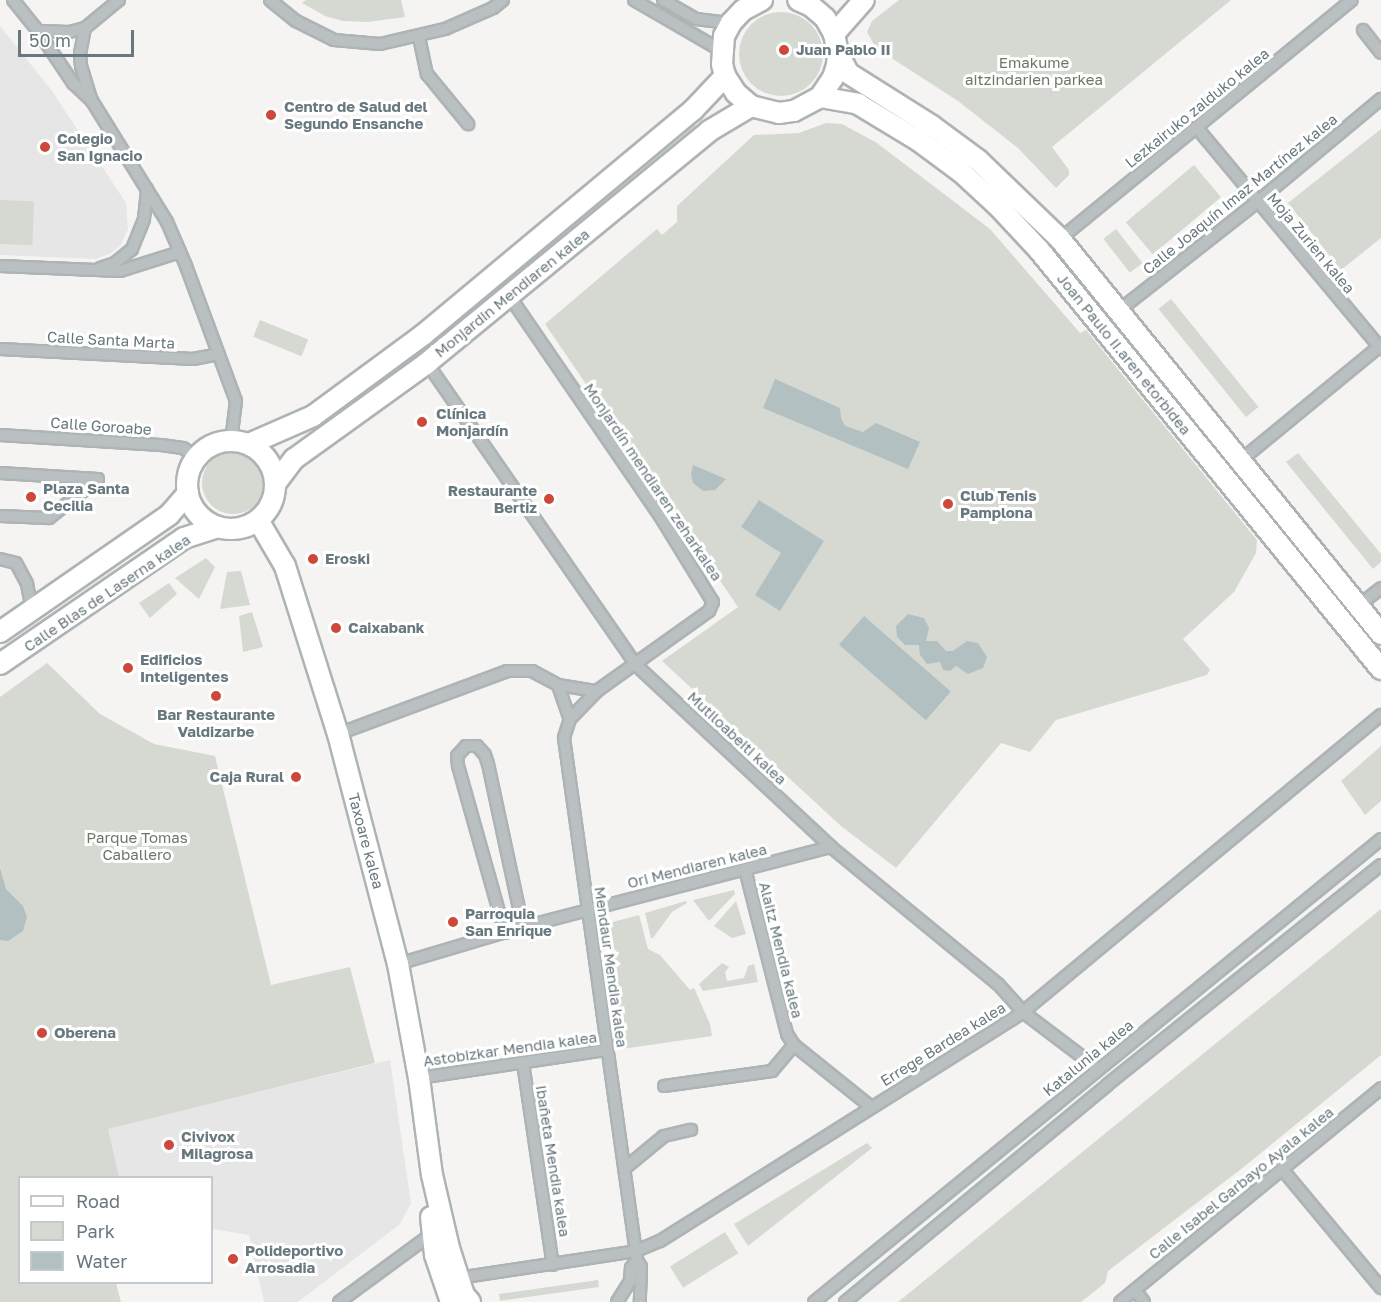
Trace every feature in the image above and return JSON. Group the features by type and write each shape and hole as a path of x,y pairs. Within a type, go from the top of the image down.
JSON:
{"main road":[{"path":"762,0 743,10 731,23 724,36 722,51 725,76 736,93 751,106 779,113 794,111 820,97 834,78 836,43 864,0"},
{"name":"Joan Paulo II.aren etorbidea","path":"798,0 811,6 825,18 848,73 932,126 978,160 1060,239 1381,634"},
{"name":"Monjardin Mendiaren kalea","path":"240,442 313,416 423,335 693,110 725,76"},
{"name":"Joan Paulo II.aren etorbidea","path":"820,97 858,104 961,172 998,206 1039,250 1381,669"},
{"name":"Monjardin Mendiaren kalea","path":"275,484 294,459 426,363 510,297 709,131 751,106"},
{"path":"240,442 267,459 275,484 267,510 258,520 232,529 217,527 204,519 194,508 188,493 187,481 197,458 212,445 240,442"},
{"name":"Calle Blas de Laserna kalea","path":"0,632 168,515 188,493"},
{"name":"Taxoare kalea","path":"258,520 285,566 338,734 398,964 432,1175 458,1278 464,1295 470,1302"},
{"name":"Calle Blas de Laserna kalea","path":"0,664 184,538 217,527"},
{"name":"Taxoare kalea","path":"432,1175 430,1209 435,1255 451,1302"}],"street":[{"path":"13,0 73,83 92,101 147,188 180,252 237,401 240,442"},
{"path":"38,32 69,32 85,28 119,0"},
{"path":"270,0 296,21 334,40 380,44 419,37 455,25 493,8 503,0"},
{"path":"634,0 722,51"},
{"path":"663,0 696,19 731,23"},
{"name":"Lezkairuko zalduko kalea","path":"1060,239 1352,0"},
{"path":"85,28 80,53 81,66 92,101"},
{"path":"1363,30 1381,53"},
{"path":"419,37 427,74 468,124"},
{"name":"Calle Joaquín Imaz Martínez kalea","path":"1118,312 1256,203 1381,99"},
{"name":"Moja Zurien kalea","path":"1197,128 1256,203 1380,347"},
{"path":"97,270 115,263 132,249 144,219 147,188"},
{"path":"0,266 120,271 180,252"},
{"name":"Monjardín mendiaren zeharkalea","path":"510,297 660,516 713,602 709,611 636,665"},
{"path":"1240,460 1380,347"},
{"name":"Calle Santa Marta","path":"0,349 193,359 219,354"},
{"name":"Mutiloabeiti kalea","path":"426,363 636,665 831,848 998,984 1023,1012 1098,1069"},
{"name":"Calle Goroabe","path":"0,435 161,445 183,448 197,458"},
{"path":"0,473 98,479 49,518 0,516"},
{"path":"0,559 16,563 27,584 32,609"},
{"path":"1358,606 1381,588"},
{"path":"558,685 570,719 597,691 636,665"},
{"path":"338,734 507,670 532,671 558,685 597,691"},
{"name":"Errege Bardea kalea","path":"458,1278 636,1255 660,1241 1023,1012 1381,715"},
{"name":"Mendaur Mendia kalea","path":"570,719 564,738 636,1255 641,1268 640,1302"},
{"path":"505,933 458,766 457,756 466,746 477,746 485,755 488,764 523,927"},
{"name":"Katalunia kalea","path":"814,1302 1381,839"},
{"name":"Ori Mendiaren kalea","path":"398,964 523,927 831,848"},
{"path":"845,1302 1122,1073 1381,865"},
{"name":"Alaitz Mendia kalea","path":"745,869 777,999 794,1045"},
{"path":"664,1086 772,1071 794,1045 871,1107"},
{"name":"Astobizkar Mendia kalea","path":"418,1078 607,1050"},
{"name":"Ibañeta Mendia kalea","path":"523,1063 553,1265"},
{"name":"Calle Isabel Garbayo Ayala kalea","path":"1120,1302 1381,1088"},
{"path":"624,1168 663,1136 691,1130"},
{"path":"1282,1168 1381,1288"},
{"path":"339,1302 433,1233"},
{"name":"Mendaur Mendia kalea","path":"617,1302 630,1281 631,1268 636,1255"},
{"path":"1135,1290 1144,1302"}],"shaded area":[{"name":"Colegio San Ignacio","path":"0,26 52,91 126,203 128,229 121,245 111,253 96,259 0,255"},
{"path":"390,1060 411,1203 400,1224 298,1302 264,1302 249,1235 213,1229 213,1176 119,1176 107,1129"}],"green space":[{"path":"306,0 401,0 405,17 368,22 343,21 325,16 302,3"},
{"name":"Emakume aitzindarien parkea","path":"899,0 1231,0 1052,147 1069,170 1069,175 1056,188 1018,148 958,101 876,48 867,32 872,21"},
{"path":"781,12 797,15 811,24 820,38 823,54 820,70 811,84 797,93 781,96 765,93 751,84 742,70 739,54 742,38 751,24 765,15"},
{"path":"691,120 698,129 529,260 522,252"},
{"name":"Club Tenis Pamplona","path":"826,123 842,124 877,143 990,229 1080,333 1086,330 1257,540 1256,553 1234,592 1183,639 1210,670 1207,675 1056,720 1030,752 1001,743 896,868 841,826 662,661 738,607 545,324 657,229 662,235 677,222 677,206 754,135 799,133"},
{"path":"1381,129 1381,238 1341,270 1288,203"},
{"path":"1194,165 1221,197 1153,254 1126,222"},
{"path":"0,200 34,201 32,245 0,244"},
{"path":"1116,229 1142,263 1130,273 1103,239"},
{"path":"516,267 524,276 413,364 409,354"},
{"path":"1171,299 1258,407 1246,417 1159,309"},
{"path":"260,320 308,339 301,356 253,337"},
{"path":"391,367 399,376 309,457 301,448"},
{"path":"233,452 250,457 255,461 259,466 264,483 259,500 255,505 250,509 233,514 216,509 211,505 207,500 202,483 207,466 211,461 216,457"},
{"path":"1298,453 1381,554 1381,562 1373,569 1286,462"},
{"path":"206,558 215,567 199,599 175,578"},
{"path":"241,571 250,605 220,609 227,572"},
{"path":"169,583 177,594 150,618 139,603"},
{"path":"252,612 263,647 243,652 239,616"},
{"name":"Parque Tomas Caballero","path":"47,663 100,714 154,744 215,756 271,985 350,967 375,1063 108,1129 119,1176 18,1176 18,1284 116,1284 121,1302 0,1302 0,697"},
{"path":"1381,746 1381,801 1365,815 1341,781"},
{"path":"734,890 735,894 709,921 693,900"},
{"path":"686,901 687,903 672,912 651,938 645,913"},
{"path":"736,901 746,934 732,938 714,926"},
{"path":"1381,909 1381,1055 1245,1166 1108,1271 1105,1283 1081,1302 898,1302"},
{"path":"639,915 648,949 660,955 690,990 694,988 710,1024 712,1036 622,1049 605,924"},
{"path":"722,963 729,967 725,972 727,981 744,978 748,966 754,964 758,982 703,991 699,984"},
{"path":"867,1143 872,1148 748,1246 734,1224"},
{"path":"725,1232 738,1253 683,1288 670,1266"},
{"path":"598,1280 599,1287 500,1301 499,1294"}],"water":[{"path":"775,379 840,408 845,426 863,432 876,423 920,442 908,469 763,408"},
{"path":"693,465 726,479 715,490 703,491 693,483 691,474"},
{"path":"759,500 824,541 780,611 755,595 781,553 741,527"},
{"path":"908,614 924,618 929,628 926,641 937,641 946,651 953,651 967,641 978,643 987,657 983,668 968,674 956,666 950,671 943,670 940,662 927,664 920,655 919,645 905,645 897,637 896,626"},
{"path":"864,616 951,691 926,720 839,645"},
{"path":"0,868 6,889 23,906 27,917 23,931 8,941 0,940"}],"place":[{"name":"Juan Pablo II","path":"784,50"},
{"name":"Centro de Salud del Segundo Ensanche","path":"271,115"},
{"name":"Colegio San Ignacio","path":"45,147"},
{"name":"Clínica Monjardín","path":"422,422"},
{"name":"Plaza Santa Cecilia","path":"31,497"},
{"name":"Restaurante Bertiz","path":"549,499"},
{"name":"Club Tenis Pamplona","path":"948,504"},
{"name":"Eroski","path":"313,559"},
{"name":"Caixabank","path":"336,628"},
{"name":"Edificios Inteligentes","path":"128,668"},
{"name":"Bar Restaurante Valdizarbe","path":"216,696"},
{"name":"Caja Rural","path":"296,777"},
{"name":"Parroquia San Enrique","path":"453,922"},
{"name":"Oberena","path":"42,1033"},
{"name":"Civivox Milagrosa","path":"169,1145"},
{"name":"Polideportivo Arrosadia","path":"233,1259"}]}
